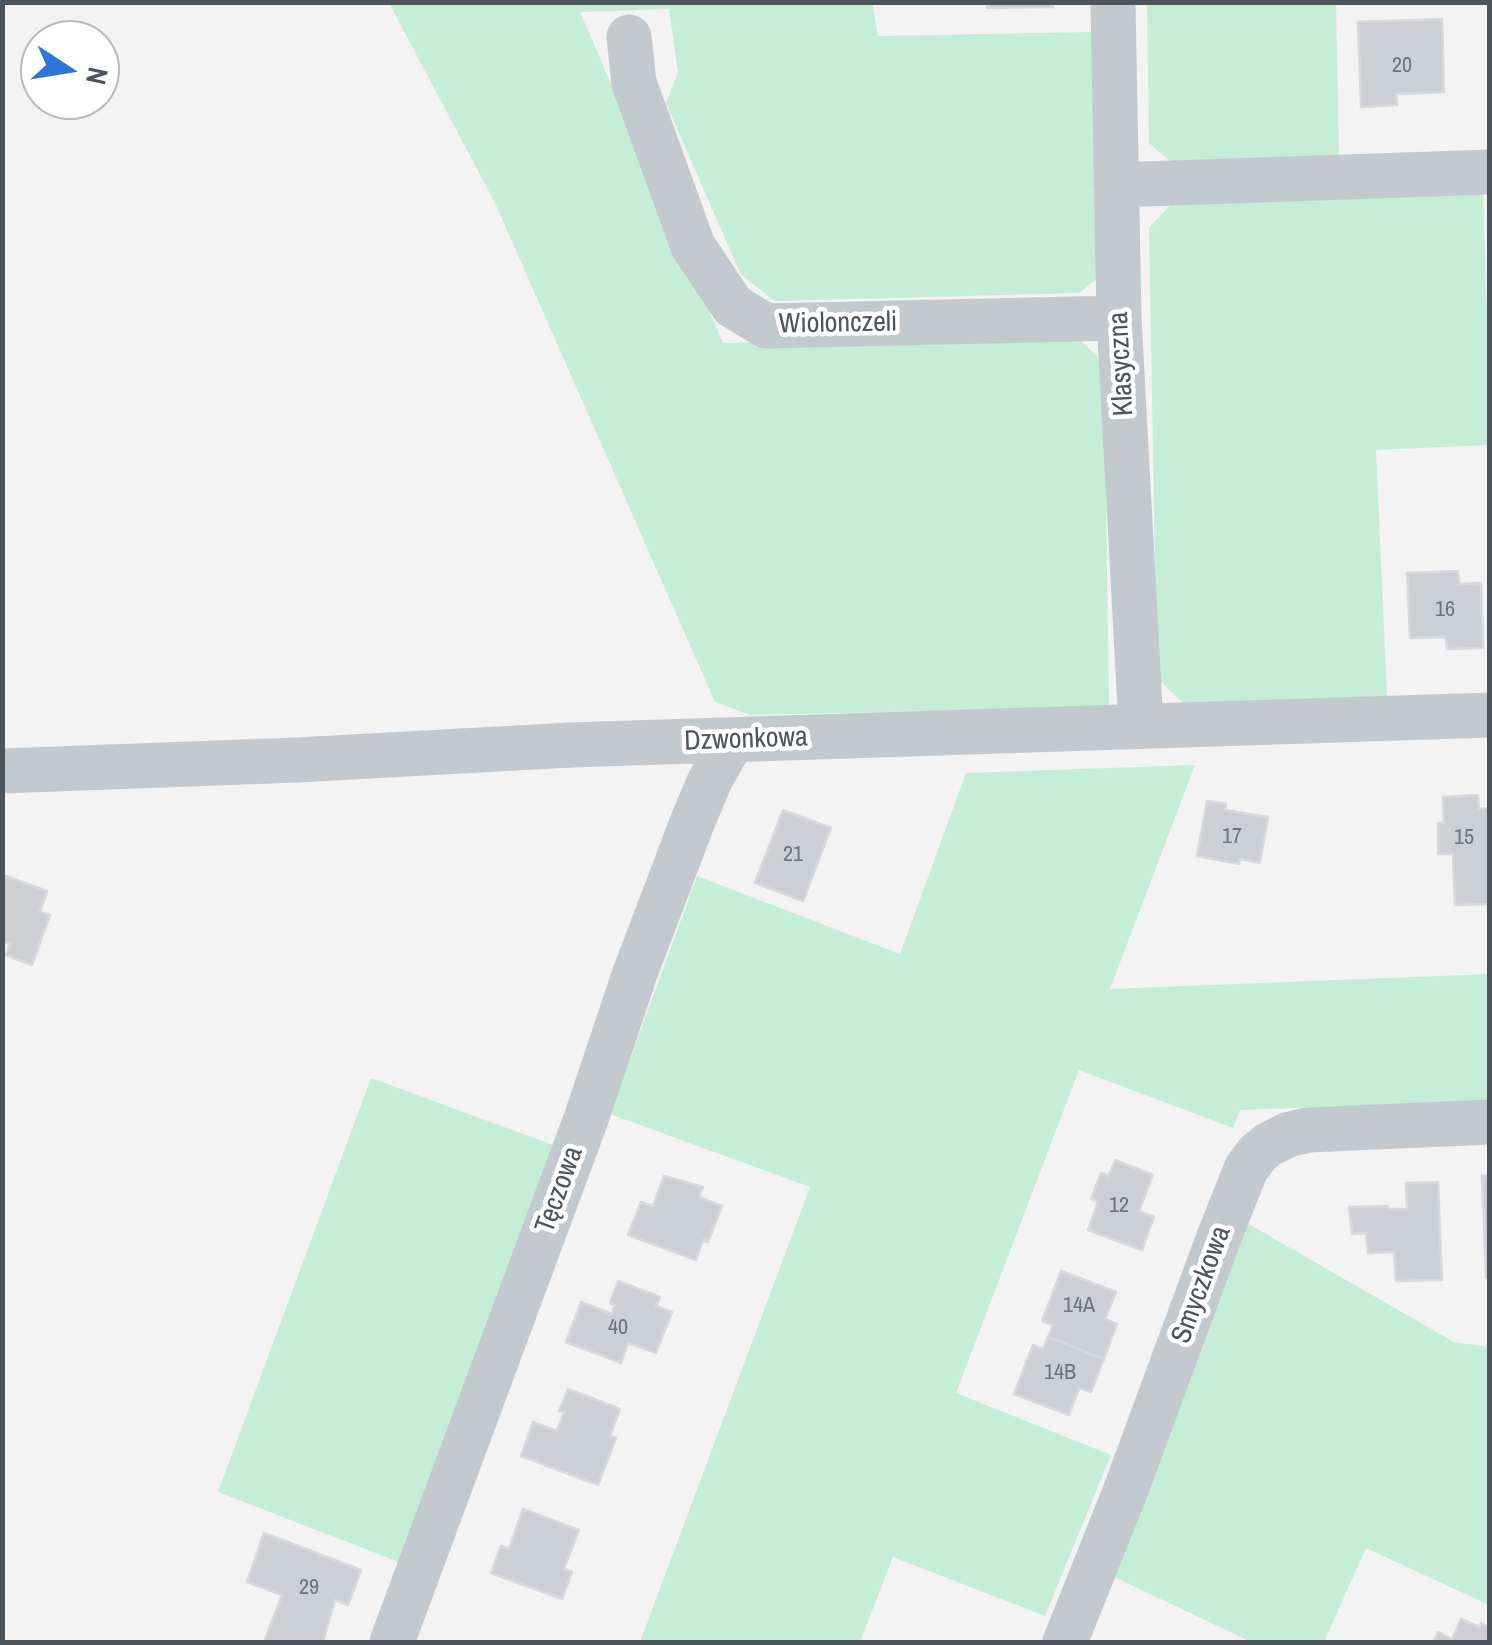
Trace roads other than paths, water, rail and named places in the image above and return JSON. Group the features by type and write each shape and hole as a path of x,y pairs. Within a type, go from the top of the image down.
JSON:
{"street":[{"name":"Klasyczna","path":"1113,2 1119,318 1140,726"},
{"name":"Wiolonczeli","path":"629,37 634,83 692,246 733,306 766,326 1119,318"},
{"path":"1116,185 1490,172"},
{"name":"Dzwonkowa","path":"2,771 571,745 1490,715"},
{"name":"Tęczowa","path":"392,1642 586,1119 635,973 692,823 732,740"},
{"name":"Smyczkowa","path":"1066,1642 1126,1492 1219,1237 1246,1169 1258,1153 1287,1135 1308,1130 1490,1122"}]}
